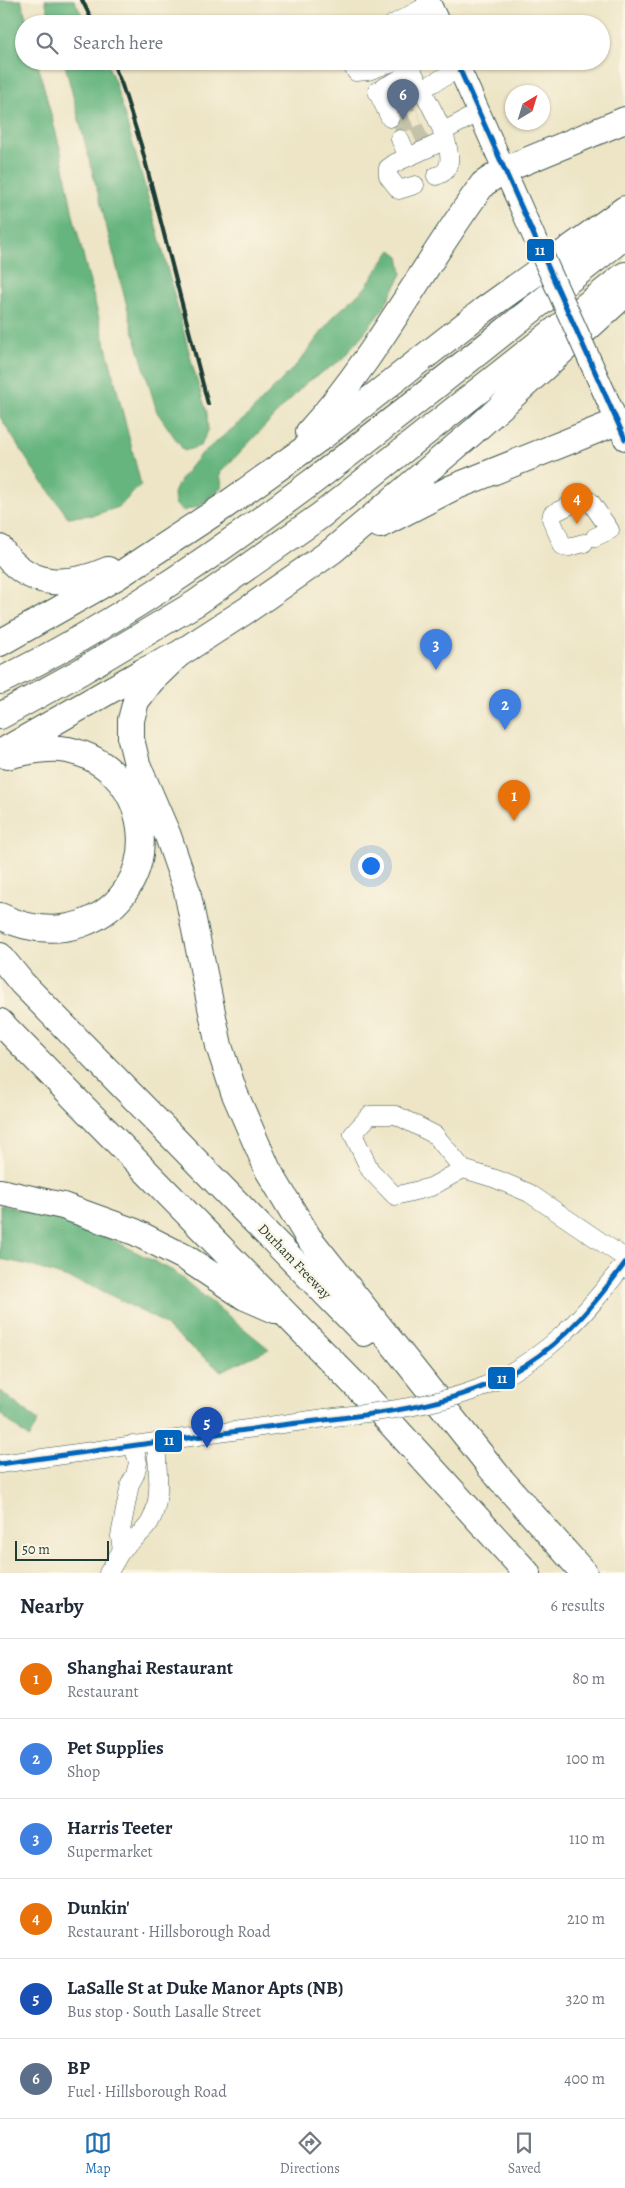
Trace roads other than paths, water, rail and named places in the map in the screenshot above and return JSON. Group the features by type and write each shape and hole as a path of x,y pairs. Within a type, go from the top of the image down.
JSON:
{"highway":[{"path":"264,477 328,412 377,343 483,184 504,170 625,120"},
{"path":"0,643 81,599 223,507 323,436 484,310 625,210"},
{"path":"0,681 73,642 171,583 231,542 362,444 625,236"},
{"path":"0,716 80,672 204,598 320,516 625,274"},
{"path":"0,753 142,672 180,654 332,551 506,403 625,294"},
{"path":"332,551 452,488 622,427"},
{"path":"0,548 7,558 20,569 45,581 62,582 94,576 162,546"},
{"path":"180,654 151,681 136,701 131,720 131,739 137,764 168,836 187,891 217,1037 234,1092 268,1170 308,1237 501,1480"},
{"path":"0,758 32,751 53,749 66,749 92,758 117,777 124,786 136,806 141,828 138,864 132,880 114,904 97,916 76,926 51,930 26,926 0,916"},
{"name":"Durham Freeway","path":"0,956 22,983 408,1379 584,1573"},
{"path":"0,1022 395,1427 527,1573"},
{"path":"0,1192 63,1206 135,1232 186,1258 245,1297 290,1318"}],"main road":[{"path":"459,70 591,363 622,427"}],"street":[{"path":"416,15 432,9"},
{"path":"355,70 356,72 371,70"},
{"path":"406,70 377,90 450,149 446,171 436,176"},
{"path":"410,70 416,122"},
{"path":"415,185 399,190 388,176 388,168 395,163 416,122 453,70"},
{"path":"416,122 478,112"},
{"path":"0,1464 427,1404 455,1398 516,1370 564,1336 595,1303 624,1264 529,1193 496,1179 463,1169 435,1135 396,1115 370,1115 353,1134 370,1170 395,1196 431,1187 463,1169"},
{"path":"108,1573 125,1547 141,1534 150,1522 156,1505 158,1483 156,1442"},
{"path":"125,1547 120,1536 130,1484 138,1463 133,1444"}],"tunnel":[{"path":"400,105 412,101"},
{"path":"394,127 419,116"},
{"path":"414,137 426,132"}],"railway":[{"path":"82,0 90,15"},
{"path":"116,70 141,145 208,404"}],"place":[{"name":"BP","path":"403,120"},
{"name":"Dunkin'","path":"577,524"},
{"name":"Harris Teeter","path":"436,670"},
{"name":"Pet Supplies","path":"505,730"},
{"name":"Shanghai Restaurant","path":"514,821"},
{"name":"LaSalle St at Duke Manor Apts (NB)","path":"207,1448"}]}
